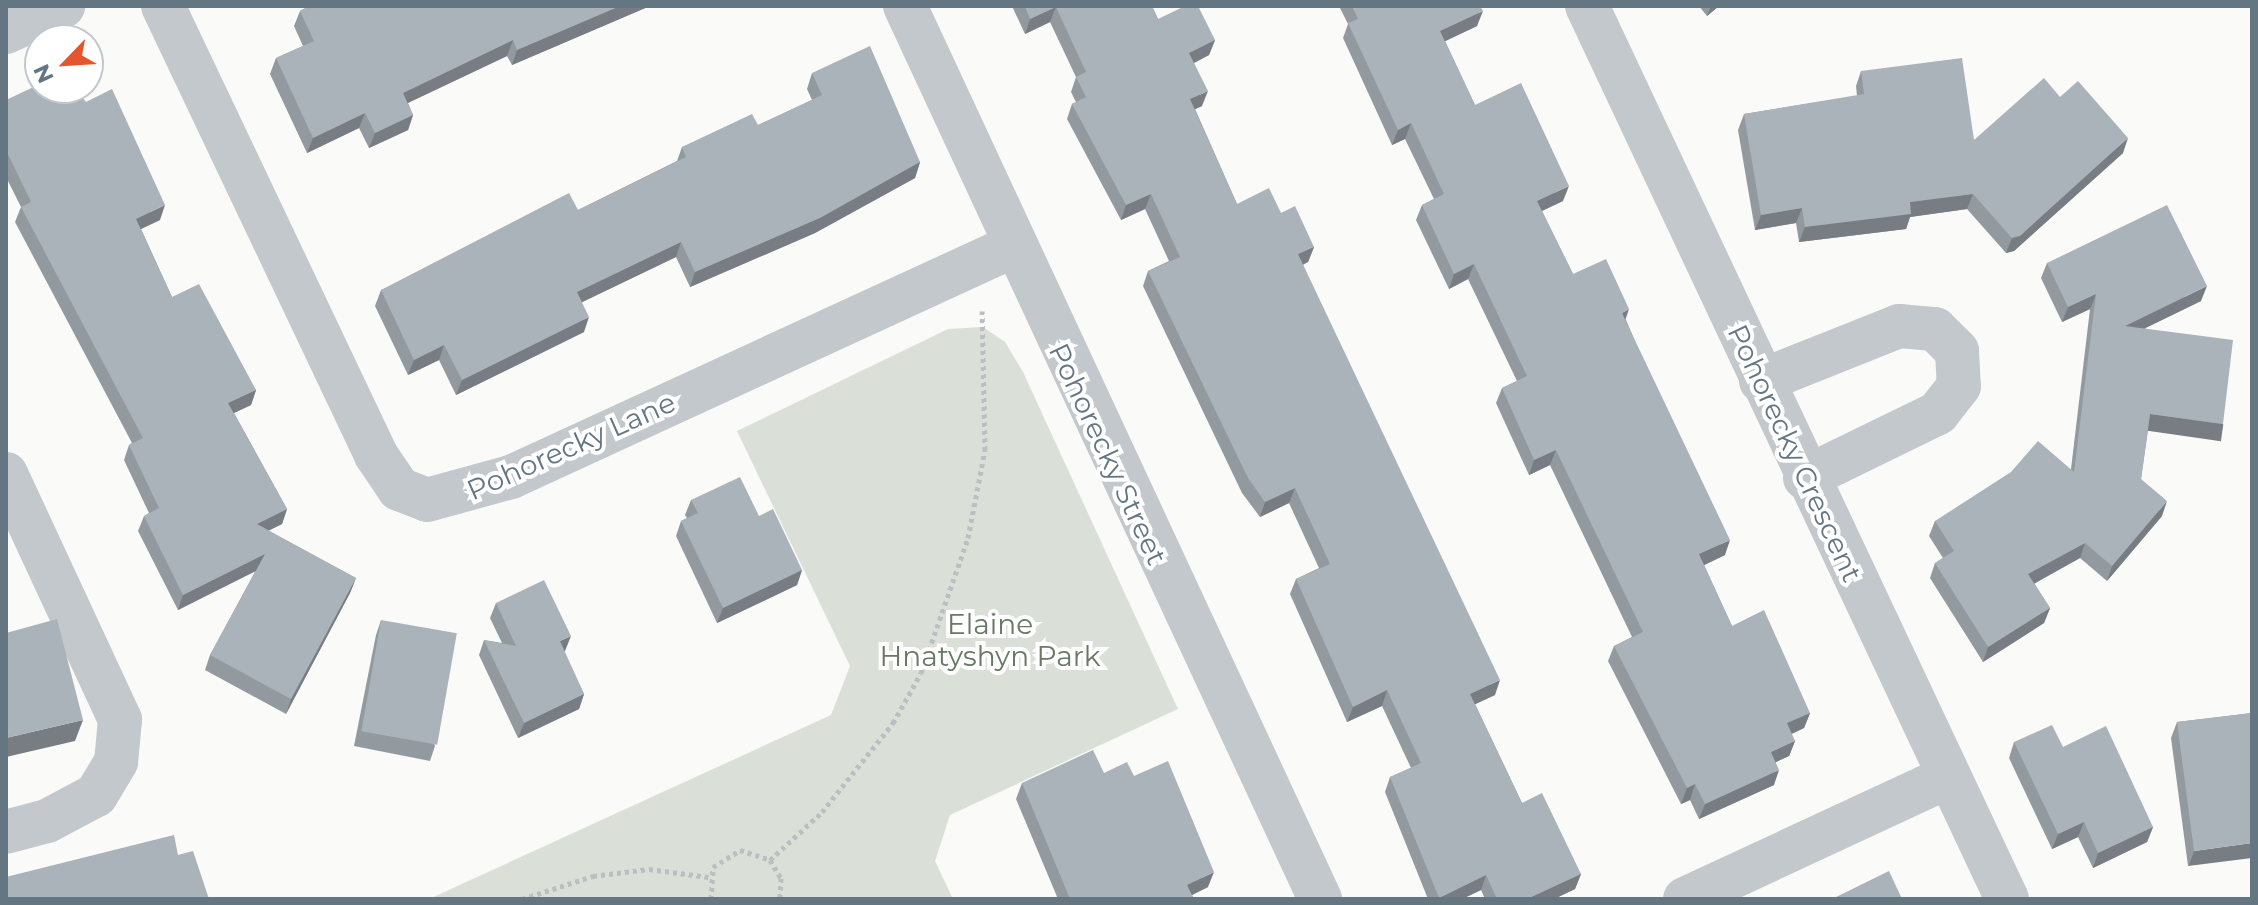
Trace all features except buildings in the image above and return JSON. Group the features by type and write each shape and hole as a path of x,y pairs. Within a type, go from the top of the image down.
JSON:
{"street":[{"path":"6,32 63,6"},
{"name":"Pohorecky Lane","path":"163,6 376,455 399,489 418,497 449,499 499,482 1011,247"},
{"name":"Pohorecky Street","path":"905,6 1011,247 1320,899"},
{"name":"Pohorecky Crescent","path":"1587,6 1805,478 2007,899"},
{"path":"1761,381 1899,326 1935,329 1957,351 1959,386 1938,413 1805,478"},
{"path":"6,474 120,720 116,762 96,795 47,821 6,832"},
{"path":"1685,899 1948,777"}],"path":[{"path":"770,860 822,812 893,723 921,673 949,594 985,450 983,315 966,269"},
{"path":"711,899 708,877 729,852 751,850 770,860 781,878 780,899"},
{"path":"522,899 593,876 649,869 708,877"}],"green space":[{"name":"Elaine Hnatyshyn Park","path":"983,327 1005,342 1023,372 1178,709 950,815 935,861 953,899 429,899 831,715 850,666 737,431 948,329"}]}
